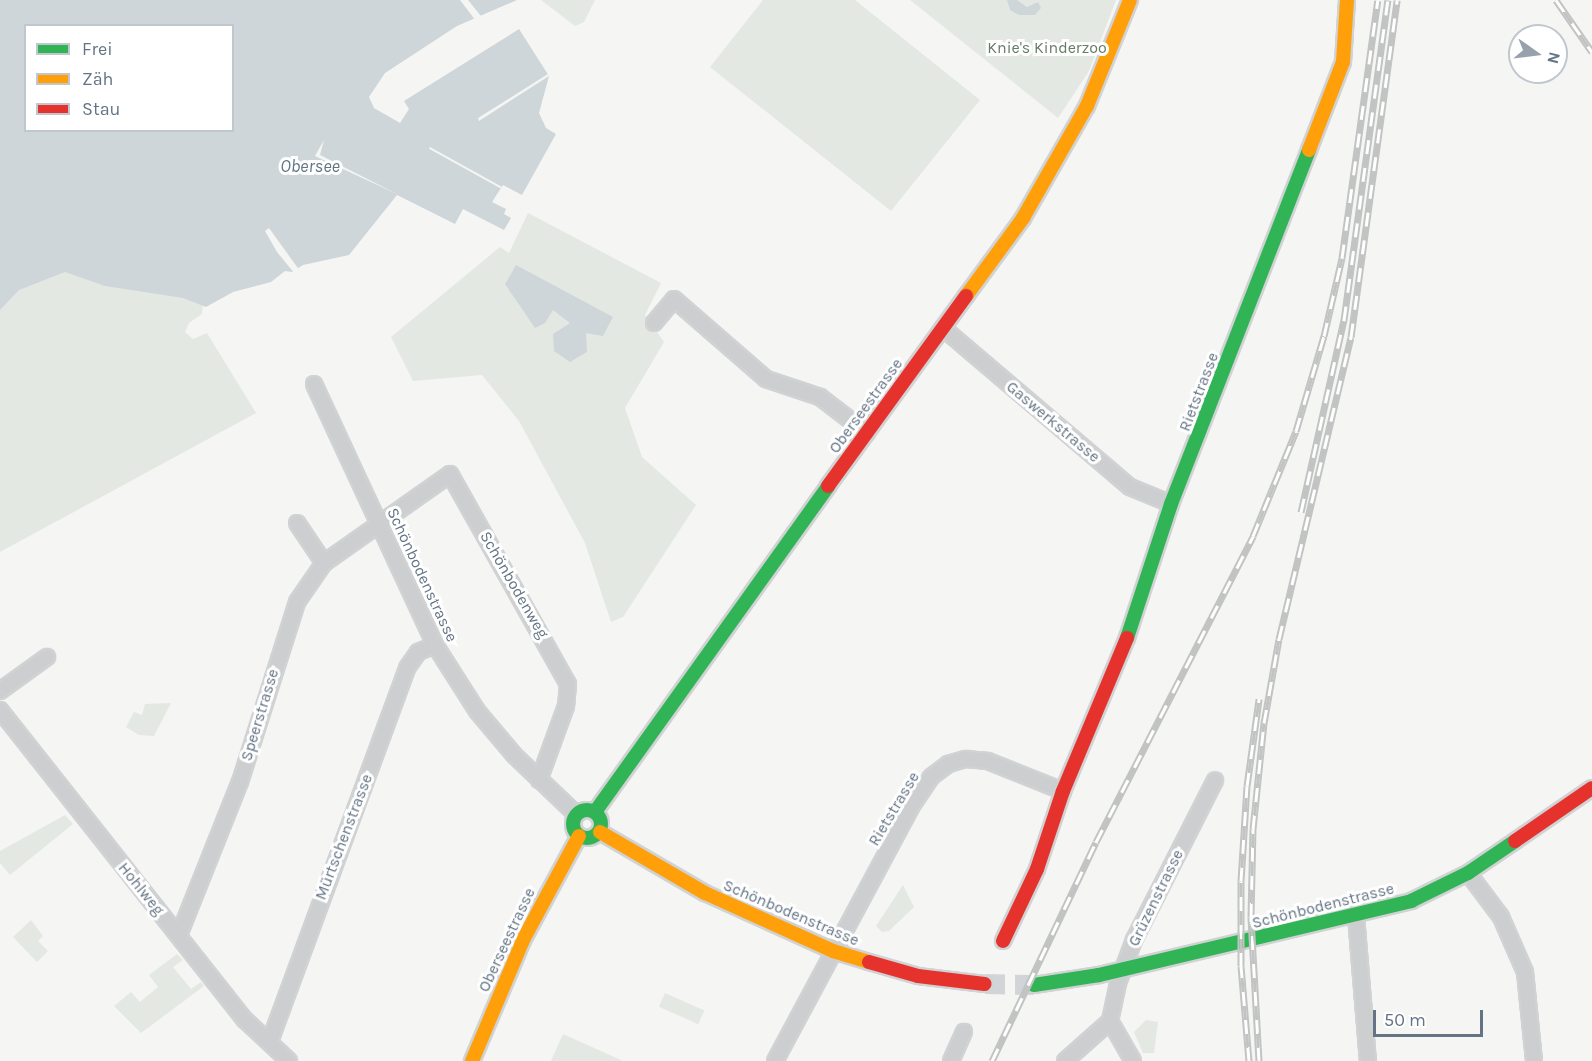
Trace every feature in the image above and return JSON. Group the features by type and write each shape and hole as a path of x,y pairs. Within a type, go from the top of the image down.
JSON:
{"street":[{"name":"Oberseestrasse","path":"595,812 678,692 943,328 1057,165 1088,106 1130,0"},
{"name":"Rietstrasse","path":"1003,942 1048,841 1063,791 1070,783 1125,643 1169,520 1171,504 1179,491 1342,62 1347,0"},
{"path":"654,323 674,299 766,379 820,397 867,433"},
{"name":"Gaswerkstrasse","path":"943,328 1130,487 1171,504"},
{"name":"Schönbodenstrasse","path":"314,384 380,522 435,645 477,711 539,780 576,814"},
{"name":"Schönbodenweg","path":"380,522 450,474 568,684 566,706 539,780"},
{"name":"Speerstrasse","path":"179,935 240,782 297,602 324,563 380,522"},
{"path":"297,523 324,563"},
{"name":"Mürtschenstrasse","path":"270,1041 407,668 418,652 435,645"},
{"path":"0,691 47,657"},
{"name":"Hohlweg","path":"0,710 246,1020 288,1061"},
{"name":"Rietstrasse","path":"775,1061 911,807 931,777 948,765 966,759 997,763 1063,791"},
{"name":"Grüzenstrasse","path":"1110,1021 1122,970 1215,780"},
{"name":"Schönbodenstrasse","path":"1034,985 1122,970 1356,916 1411,901 1468,873 1590,792"},
{"path":"585,810 595,812 601,821 600,832 590,838 579,836 573,826 576,814 585,810"},
{"name":"Schönbodenstrasse","path":"600,832 618,846 705,893 833,951 918,976 985,984"},
{"name":"Oberseestrasse","path":"472,1061 523,940 579,836"},
{"path":"1468,873 1501,917 1525,972 1534,1061"},
{"path":"1356,916 1368,1061"},
{"path":"1065,1061 1110,1021 1133,1061"},
{"path":"951,1061 964,1032"}],"green space":[{"path":"541,0 595,0 584,22 575,26"},
{"path":"763,0 855,0 980,100 891,211 710,67"},
{"name":"Knie's Kinderzoo","path":"910,0 1116,0 1089,71 1058,118"},
{"path":"0,209 203,303 202,314 189,323 185,332 193,339 207,333 256,413 0,552"},
{"path":"528,213 661,283 645,315 664,342 625,408 642,457 696,505 623,617 611,622 585,543 519,421 482,375 413,381 391,337 500,247 509,253"},
{"path":"171,703 154,736 139,735 126,727 134,712 142,715 145,704"},
{"path":"65,815 73,824 10,875 0,863 0,851"},
{"path":"903,885 914,907 889,931 882,932 876,926"},
{"path":"31,920 43,936 38,941 48,951 37,962 13,937"},
{"path":"177,954 183,960 173,967 191,989 201,982 204,986 141,1033 114,1006 131,992 140,1002 158,987 149,975"},
{"path":"665,993 704,1010 698,1024 659,1007"},
{"path":"1146,1020 1158,1022 1154,1053 1143,1053 1134,1032"},
{"path":"563,1034 623,1061 551,1061"}],"water":[{"name":"Obersee","path":"0,0 517,0 457,26 385,73 369,97 374,108 400,123 409,109 404,101 519,29 549,76 539,113 546,128 556,134 522,195 503,185 492,202 506,209 504,214 511,218 504,230 463,209 455,224 397,195 349,255 303,265 292,272 285,271 271,282 233,292 206,307 183,298 105,286 65,272 19,290 0,310"},
{"path":"1007,0 1017,0 1027,7 1038,2 1041,8 1035,15 1019,15 1010,10"},
{"path":"516,265 613,317 603,336 586,333 587,352 570,362 554,351 553,334 570,323 553,310 545,323 535,328 505,284"}],"pier":[{"path":"460,0 468,0 481,16 476,21"},
{"path":"548,74 549,76 479,121 478,118"},
{"path":"324,140 320,155 399,195 315,156"},
{"path":"430,147 502,187 501,189 429,149"},
{"path":"269,228 300,271 295,274 277,252 265,231"}],"tunnel":[{"path":"985,984 1034,985"}],"railway":[{"path":"992,1061 1096,842 1253,536 1296,431 1324,336 1342,258 1378,0"},
{"path":"1301,512 1344,320 1388,0"},
{"path":"1259,1061 1251,917 1253,829 1264,723 1279,639 1351,337 1397,0"},
{"path":"1556,0 1592,52"},
{"path":"1249,1061 1241,966 1241,881 1247,786 1259,699"}],"traffic: fast":[{"path":"1127,638 1171,504 1309,150"},
{"path":"595,812 828,486"},
{"path":"587,810 597,814 601,824 597,834 587,838 577,834 573,824 577,814 587,810"},
{"path":"1034,985 1099,975 1411,901 1468,873 1515,841"}],"traffic: slow":[{"path":"966,296 1023,218 1087,106 1130,0"},
{"path":"1309,150 1343,62 1347,0"},
{"path":"600,832 705,893 833,951 869,962"},
{"path":"472,1061 523,940 579,836"}],"traffic: jam":[{"path":"828,486 966,296"},
{"path":"1003,941 1037,869 1063,791 1127,638"},
{"path":"1515,841 1592,788"},
{"path":"869,962 918,976 985,984"}]}
